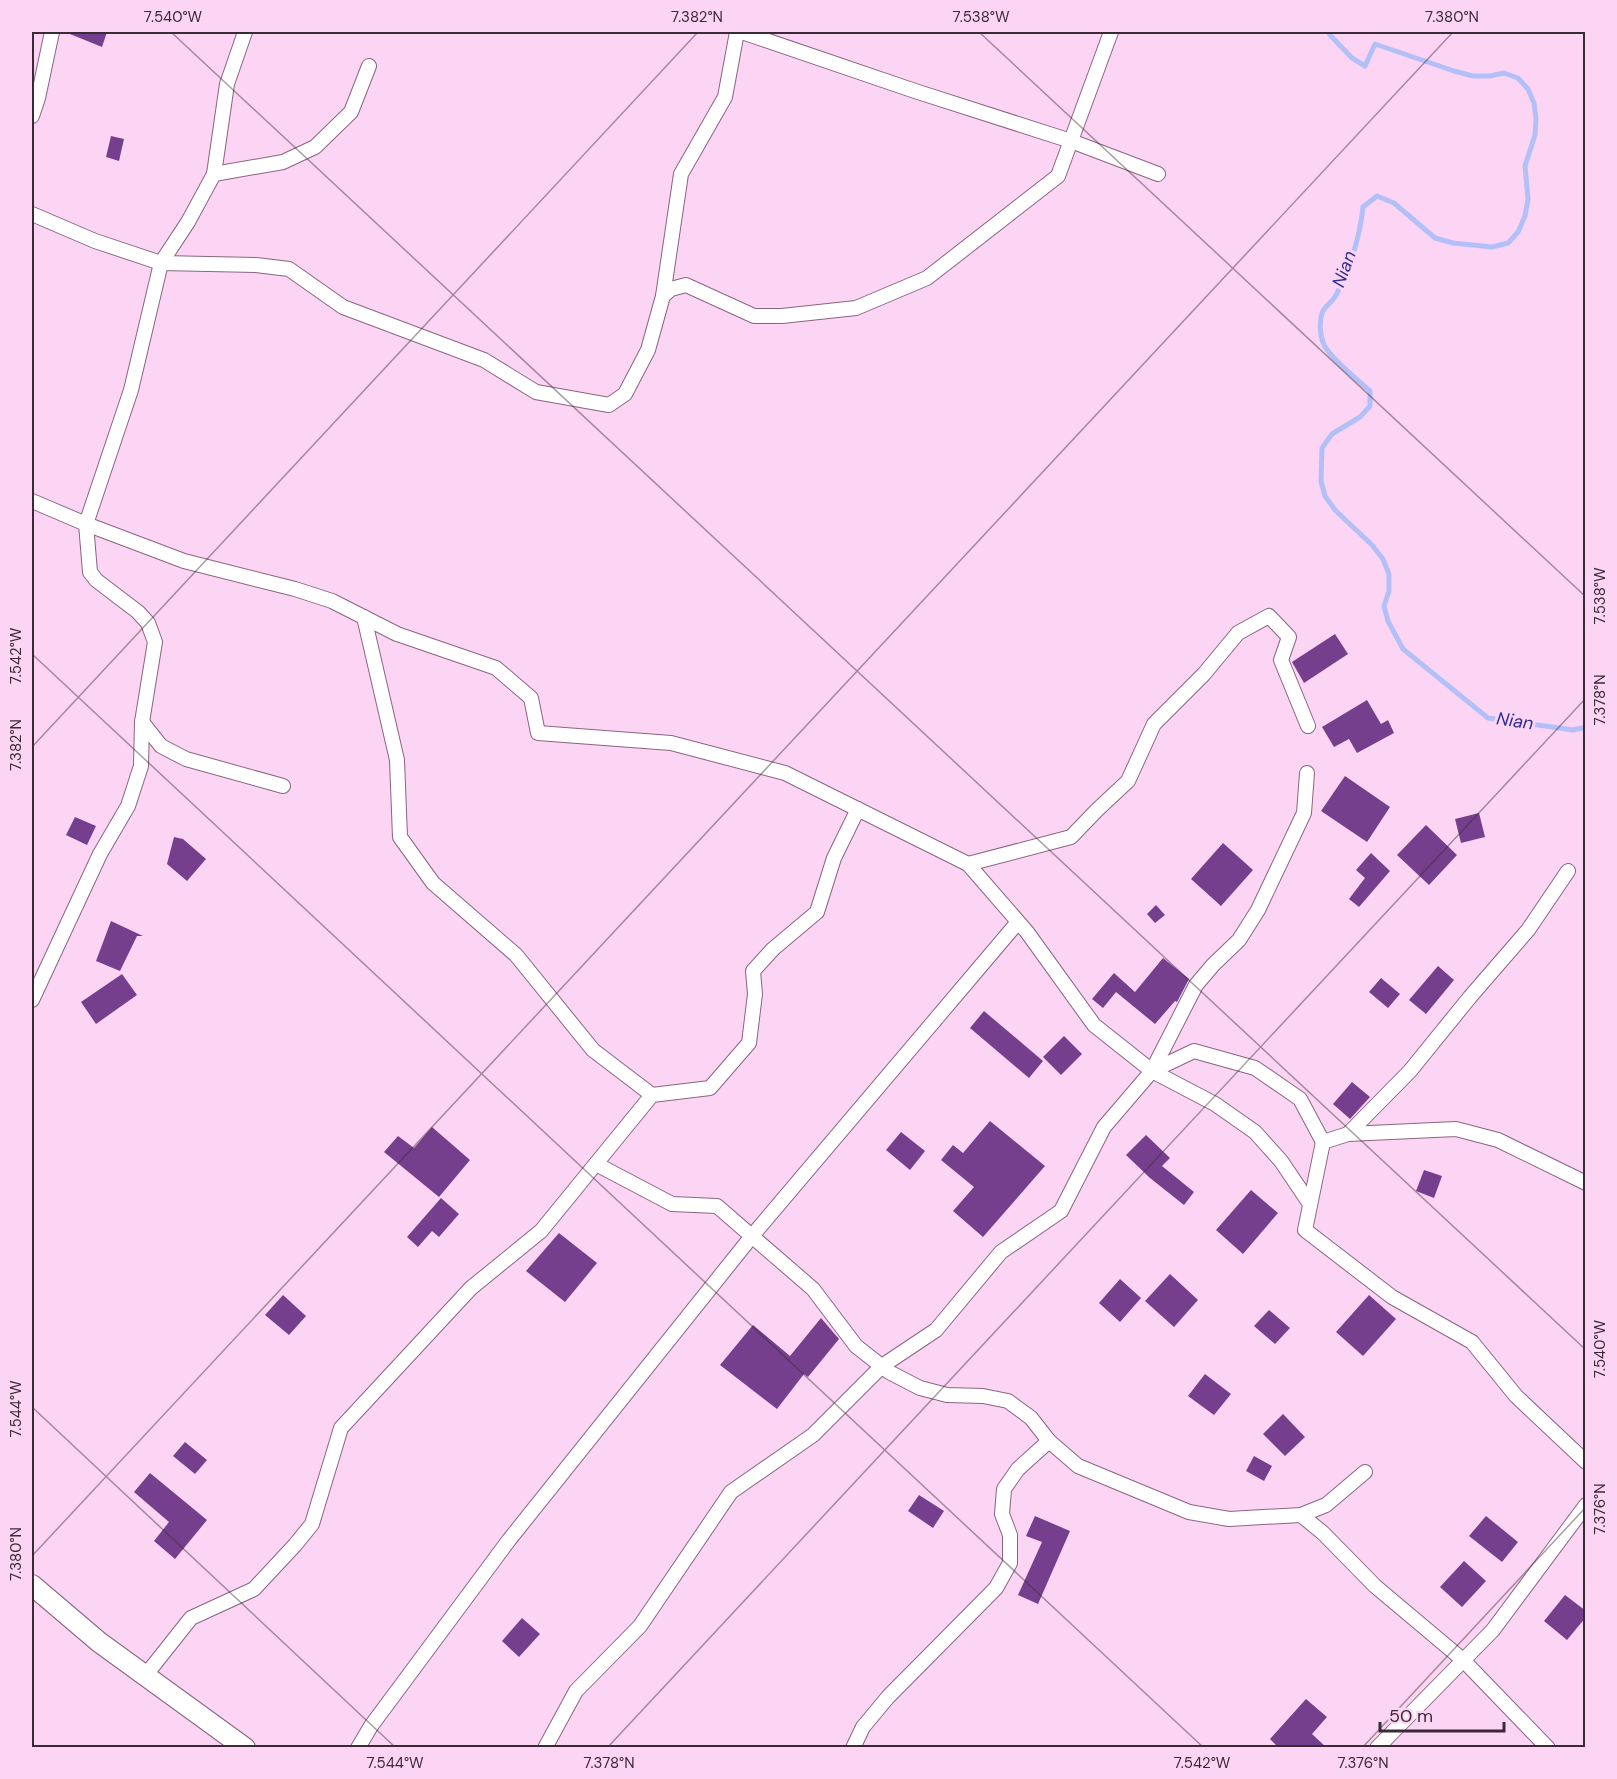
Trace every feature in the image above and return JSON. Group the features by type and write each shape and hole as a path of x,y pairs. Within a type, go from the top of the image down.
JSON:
{"main road":[{"path":"32,1585 99,1642 245,1748"}],"street":[{"path":"32,116 52,32"},
{"path":"32,1000 100,854 128,806 141,766 142,722 155,642 148,623 138,612 96,580 90,572 86,524 131,390 161,262 188,222 214,174 227,84 245,32"},
{"path":"32,214 96,241 161,262 256,265 289,269 343,307 484,360 536,392 609,405 625,394 648,350 663,296 681,174 725,97 737,32"},
{"path":"742,32 1071,141 1158,174"},
{"path":"663,296 671,289 686,285 753,315 782,316 856,308 927,278 1058,176 1112,32"},
{"path":"214,174 283,162 315,147 351,112 369,66"},
{"path":"32,501 184,561 295,589 332,601 398,634 496,668 531,698 537,733 671,743 785,773 968,864 1018,922 1094,1024 1152,1071 1215,1104 1255,1132 1281,1161 1310,1204"},
{"path":"968,864 1071,837 1128,781 1154,724 1204,674 1238,633 1269,616 1289,637 1281,660 1308,726"},
{"path":"364,617 397,760 400,837 433,883 516,954 593,1050 652,1095"},
{"path":"142,722 161,746 186,759 283,786"},
{"path":"545,1748 576,1691 640,1626 731,1492 813,1435 882,1366 936,1330 1001,1252 1061,1211 1104,1127 1152,1071 1196,985 1239,940 1257,910 1304,813 1307,773"},
{"path":"145,1676 191,1618 254,1588 296,1545 312,1524 341,1428 471,1288 541,1231 652,1095 710,1088 749,1043 755,994 753,971 773,949 817,912 834,858 858,810"},
{"path":"1348,1134 1410,1071 1449,1025 1528,930 1568,872"},
{"path":"358,1748 371,1726 509,1540 752,1236 1018,922"},
{"path":"1152,1071 1194,1051 1255,1068 1300,1100 1323,1142 1305,1230 1392,1297 1472,1342 1516,1396 1586,1462"},
{"path":"1323,1142 1348,1134 1456,1129 1498,1140 1586,1183"},
{"path":"596,1164 672,1204 717,1206 813,1289 856,1346 882,1366 920,1388 947,1395 983,1396 1008,1401 1031,1418 1048,1441 1078,1466 1189,1512 1229,1519 1301,1515 1326,1505 1365,1473"},
{"path":"853,1748 863,1727 888,1697 996,1588 1010,1563 1010,1535 1002,1514 1004,1489 1017,1469 1048,1441"},
{"path":"1377,1748 1492,1630 1586,1505"},
{"path":"1301,1515 1323,1533 1375,1586 1463,1660 1548,1748"}],"building":[{"path":"65,32 107,32 102,47"},
{"path":"111,136 124,139 119,161 106,157"},
{"path":"1335,634 1348,654 1304,683 1292,662"},
{"path":"1367,700 1381,724 1388,720 1394,733 1357,753 1349,739 1334,747 1322,727"},
{"path":"1345,776 1390,807 1367,842 1321,811"},
{"path":"1479,813 1485,837 1461,843 1455,819"},
{"path":"75,817 96,826 87,845 66,835"},
{"path":"1426,825 1457,855 1429,885 1397,855"},
{"path":"174,837 183,839 206,859 187,881 167,864"},
{"path":"1223,843 1253,870 1221,906 1191,879"},
{"path":"1371,853 1390,871 1359,907 1349,899 1365,878 1356,870"},
{"path":"1156,905 1165,915 1155,923 1147,914"},
{"path":"111,921 143,936 137,936 120,971 96,961"},
{"path":"1163,958 1189,979 1177,1002 1175,1001 1155,1024 1116,992 1103,1008 1092,999 1114,973 1135,992"},
{"path":"1438,966 1454,980 1426,1014 1409,1000"},
{"path":"122,974 137,995 96,1024 81,1002"},
{"path":"1381,978 1400,994 1388,1008 1369,992"},
{"path":"984,1011 1043,1061 1029,1078 970,1028"},
{"path":"1064,1036 1082,1054 1061,1075 1043,1057"},
{"path":"1352,1082 1370,1097 1350,1119 1333,1104"},
{"path":"990,1121 1045,1166 983,1237 953,1211 974,1187 941,1160 953,1145 963,1153"},
{"path":"432,1127 470,1160 439,1197 384,1152 398,1136 414,1148"},
{"path":"901,1132 925,1151 910,1170 886,1150"},
{"path":"1146,1135 1170,1158 1162,1166 1194,1192 1184,1205 1126,1155"},
{"path":"1424,1170 1442,1176 1434,1198 1416,1191"},
{"path":"1251,1190 1278,1213 1243,1254 1216,1230"},
{"path":"441,1198 459,1214 439,1237 432,1231 418,1247 407,1237"},
{"path":"559,1233 597,1263 565,1302 526,1271"},
{"path":"1170,1274 1198,1300 1174,1327 1145,1301"},
{"path":"1120,1279 1141,1298 1120,1322 1099,1303"},
{"path":"283,1295 306,1316 289,1335 265,1315"},
{"path":"1369,1295 1396,1319 1363,1356 1336,1332"},
{"path":"1269,1310 1290,1328 1275,1344 1254,1326"},
{"path":"821,1318 839,1339 808,1377 804,1374 777,1409 720,1365 753,1325 790,1356"},
{"path":"1205,1374 1231,1394 1214,1415 1188,1396"},
{"path":"1283,1414 1305,1437 1285,1456 1263,1434"},
{"path":"185,1442 207,1460 195,1474 173,1456"},
{"path":"1254,1456 1272,1466 1264,1481 1246,1471"},
{"path":"150,1473 207,1520 175,1559 154,1541 169,1522 134,1492"},
{"path":"919,1495 944,1511 933,1528 908,1511"},
{"path":"1035,1516 1070,1531 1038,1604 1018,1595 1042,1542 1026,1536"},
{"path":"1486,1516 1518,1542 1502,1562 1469,1536"},
{"path":"1464,1561 1486,1581 1462,1607 1440,1587"},
{"path":"1565,1595 1586,1611 1586,1617 1567,1640 1544,1621"},
{"path":"522,1618 540,1634 519,1657 502,1641"},
{"path":"1306,1699 1327,1717 1312,1734 1327,1748 1279,1748 1270,1739"}],"waterway":[{"name":"Nian","path":"1329,32 1352,58 1365,66 1375,44 1473,76 1504,73 1518,78 1528,89 1534,103 1535,135 1525,166 1528,199 1525,216 1518,232 1508,243 1492,247 1453,243 1435,238 1394,203 1377,196 1363,207 1354,252 1335,297 1323,311 1320,329 1328,351 1370,391 1370,406 1360,417 1332,434 1322,448 1321,481 1325,496 1335,510 1372,545 1383,559 1389,574 1389,591 1384,606 1388,621 1403,649 1488,718 1573,730 1586,727"}]}
